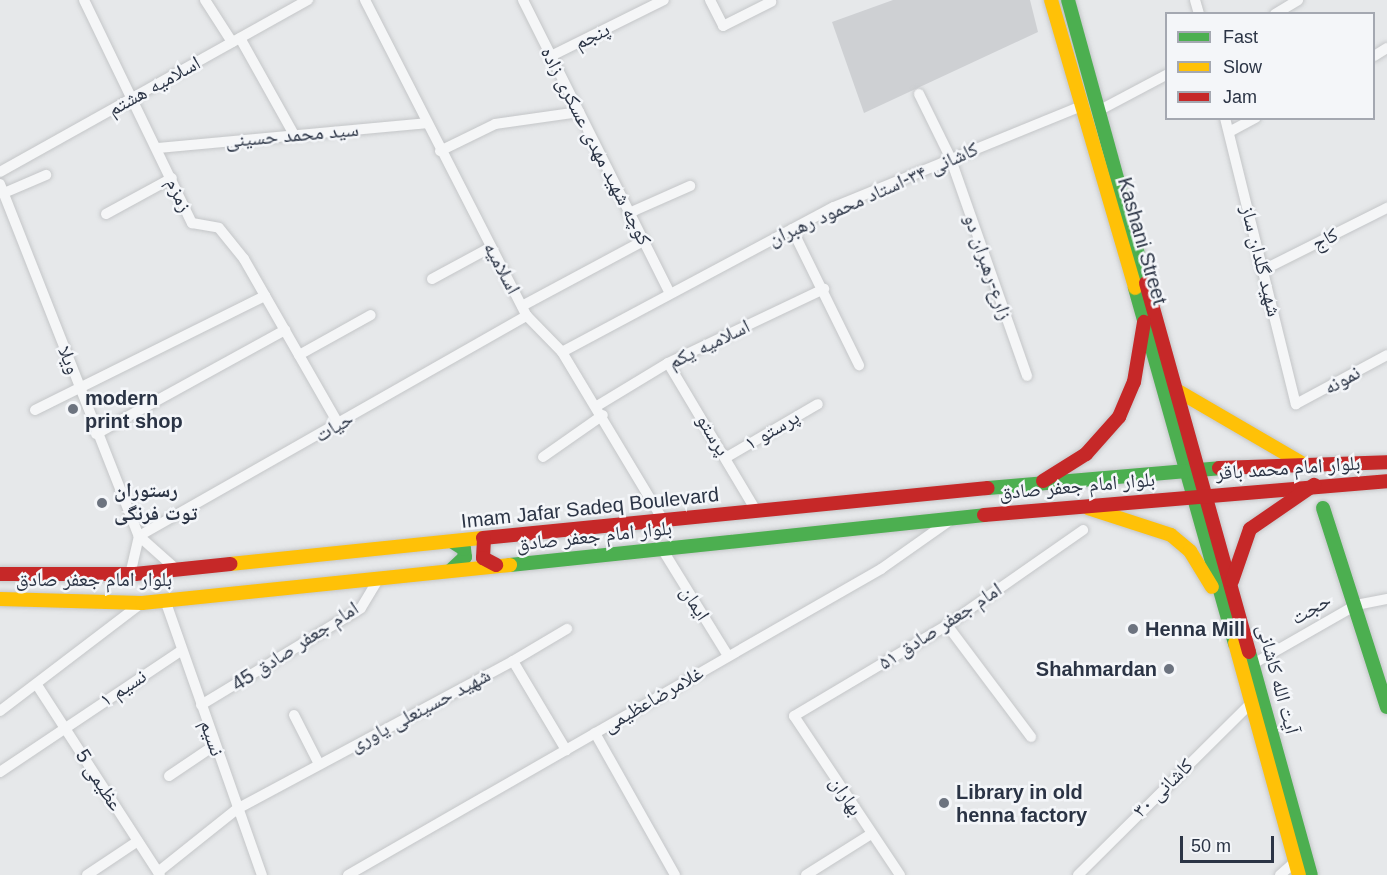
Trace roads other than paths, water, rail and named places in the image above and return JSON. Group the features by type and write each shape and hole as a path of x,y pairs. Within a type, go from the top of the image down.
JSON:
{"main road":[{"name":"Kashani Street","path":"1051,0 1144,317 1191,495"},
{"name":"Kashani Street","path":"1068,0 1209,494"},
{"path":"1036,485 1086,454 1119,417 1134,382 1144,317"},
{"path":"1178,391 1307,466"},
{"name":"بلوار امام محمد باقر","path":"1201,470 1387,462"},
{"path":"1185,471 1201,470"},
{"name":"Imam Jafar Sadeq Boulevard","path":"0,573 130,575 755,509 1185,471"},
{"name":"بلوار امام محمد باقر","path":"1191,495 1315,484 1387,481"},
{"path":"1232,581 1250,529 1315,484"},
{"name":"آیت الله کاشانی","path":"1209,494 1311,875"},
{"name":"آیت الله کاشانی","path":"1191,495 1297,868"},
{"name":"بلوار امام جعفر صادق","path":"0,599 142,603 1191,495"},
{"path":"1074,506 1171,535 1190,551 1220,598"},
{"name":"حجت","path":"1323,508 1387,707"},
{"path":"484,539 483,558 496,565"},
{"path":"451,570 465,556 464,549 453,542"}],"street":[{"name":"زمزم","path":"84,0 131,99 158,148 192,223 219,228 265,296 339,425"},
{"path":"205,0 236,40 293,133"},
{"name":"اسلامیه هشتم","path":"0,172 308,0"},
{"name":"اسلامیه","path":"365,0 440,151 525,311 562,352 600,410 663,520"},
{"name":"کوچه شهید مهدی عسکری زاده","path":"523,0 669,292"},
{"name":"پنجم","path":"551,56 664,0"},
{"path":"710,0 723,26 771,2"},
{"path":"1278,12 1299,0"},
{"path":"1098,111 1165,76"},
{"name":"زارع-رهبران دو","path":"919,94 950,157 1027,376"},
{"name":"کاشانی ۳۴-استاد محمود رهبران","path":"562,352 669,292 792,230 950,157 1082,106"},
{"path":"440,151 495,124 579,112"},
{"name":"شهید گلدان ساز","path":"1225,120 1296,405"},
{"path":"1228,132 1250,120"},
{"name":"سید محمد حسینی","path":"158,148 293,133 426,123"},
{"path":"1,187 46,176"},
{"path":"106,214 172,178"},
{"path":"629,213 690,186"},
{"name":"ویلا","path":"1,187 96,434 139,536 177,570"},
{"name":"کاج","path":"1263,270 1387,208"},
{"path":"792,230 824,289 859,365"},
{"name":"حیات","path":"139,536 339,425 643,241"},
{"path":"432,279 491,247"},
{"name":"اسلامیه یکم","path":"543,457 600,410 668,363 824,289"},
{"path":"35,410 80,390 265,296"},
{"path":"299,355 371,315"},
{"path":"96,434 285,330"},
{"name":"نمونه","path":"1296,405 1387,355"},
{"name":"پرستو","path":"668,363 727,457 755,509"},
{"name":"پرستو ۱","path":"727,457 818,404"},
{"name":"غلامرضاعظیمی","path":"348,875 881,569 955,518"},
{"name":"امام جعفر صادق ۵۱","path":"794,716 947,625 1083,530"},
{"path":"130,575 139,536"},
{"name":"ایمان","path":"662,549 728,657"},
{"name":"امام جعفر صادق 45","path":"201,705 361,608 379,578"},
{"path":"1356,605 1387,599"},
{"name":"نسیم","path":"165,600 262,875"},
{"path":"0,711 142,603"},
{"name":"حجت","path":"1253,664 1356,605"},
{"path":"947,625 1030,737"},
{"path":"513,661 567,629"},
{"name":"نسیم ۱","path":"0,772 63,726 182,650"},
{"name":"شهید حسینعلی یاوری","path":"159,874 237,809 513,661 566,750"},
{"name":"عظیمی 5","path":"37,685 159,874"},
{"name":"کاشانی ۳۰","path":"1078,875 1251,703"},
{"path":"294,715 319,764"},
{"name":"بهاران","path":"794,716 900,875"},
{"path":"595,733 675,875"},
{"path":"169,776 215,745"},
{"path":"806,875 871,834"},
{"path":"87,875 138,842"},
{"path":"1280,875 1297,868"}],"place":[{"name":"modern print shop","path":"73,409"},
{"name":"رستوران توت فرنگی","path":"102,503"},
{"name":"Henna Mill","path":"1133,629"},
{"name":"Shahmardan","path":"1169,669"},
{"name":"Library in old henna factory","path":"944,803"}]}
